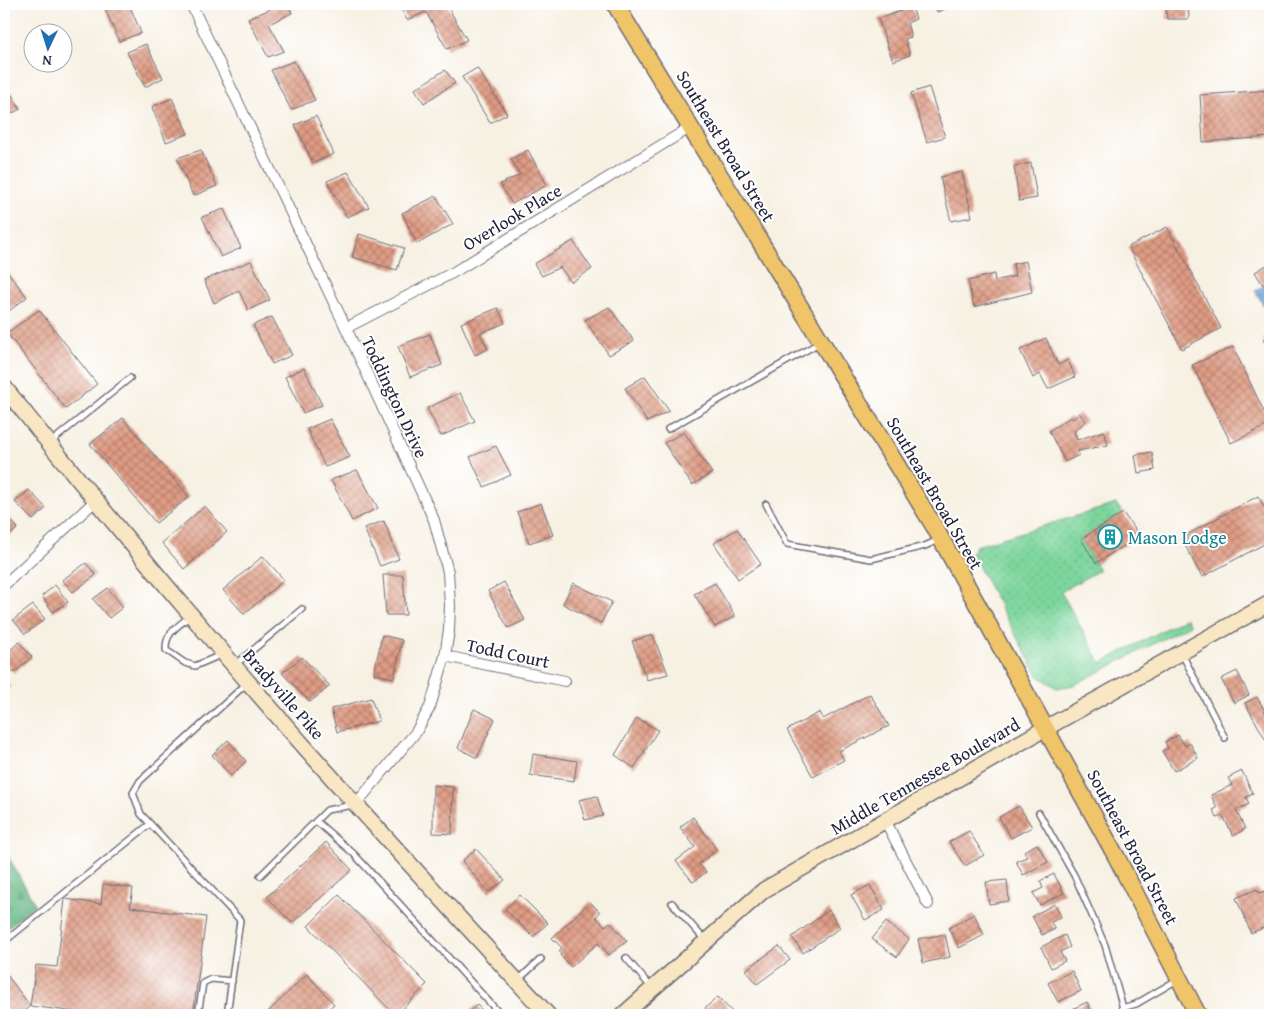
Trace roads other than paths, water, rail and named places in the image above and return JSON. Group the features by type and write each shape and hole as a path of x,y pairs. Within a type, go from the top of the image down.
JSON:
{"main road":[{"name":"Southeast Broad Street","path":"615,4 692,127 941,539 1117,858 1198,1015"},
{"name":"Bradyville Pike","path":"4,388 94,501 223,654 356,804 548,1015"},
{"name":"Middle Tennessee Boulevard","path":"623,1015 764,890 1046,728 1270,603"}],"street":[{"name":"Toddington Drive","path":"191,4 346,328 434,520 448,572 450,597 449,630 445,656 436,689 423,722 356,804"},
{"name":"Overlook Place","path":"346,328 454,272 692,127"},
{"path":"4,585 94,501"},
{"name":"Todd Court","path":"445,656 565,681"},
{"path":"885,820 928,904"}],"lane":[{"path":"668,430 822,342"},
{"path":"49,444 130,378"},
{"path":"766,504 787,544 871,560 925,546 941,539"},
{"path":"234,666 302,609"},
{"path":"191,616 172,632 166,642 166,650 185,663 195,666 223,654"},
{"path":"1181,652 1225,738"},
{"path":"227,1015 240,920 141,814 133,793 140,781 248,682"},
{"path":"260,876 327,810 356,804"},
{"path":"1039,813 1075,877 1105,945 1125,1015"},
{"path":"316,821 354,854 501,1015"},
{"path":"4,942 150,824"},
{"path":"672,902 706,941"},
{"path":"626,958 652,989"},
{"path":"517,981 541,959"},
{"path":"198,1015 203,983 211,979 232,981"},
{"path":"1122,1008 1136,1004 1180,979"}],"water":[{"path":"1270,282 1270,316 1255,291"}],"place":[{"name":"Mason Lodge","path":"1110,537"}]}
